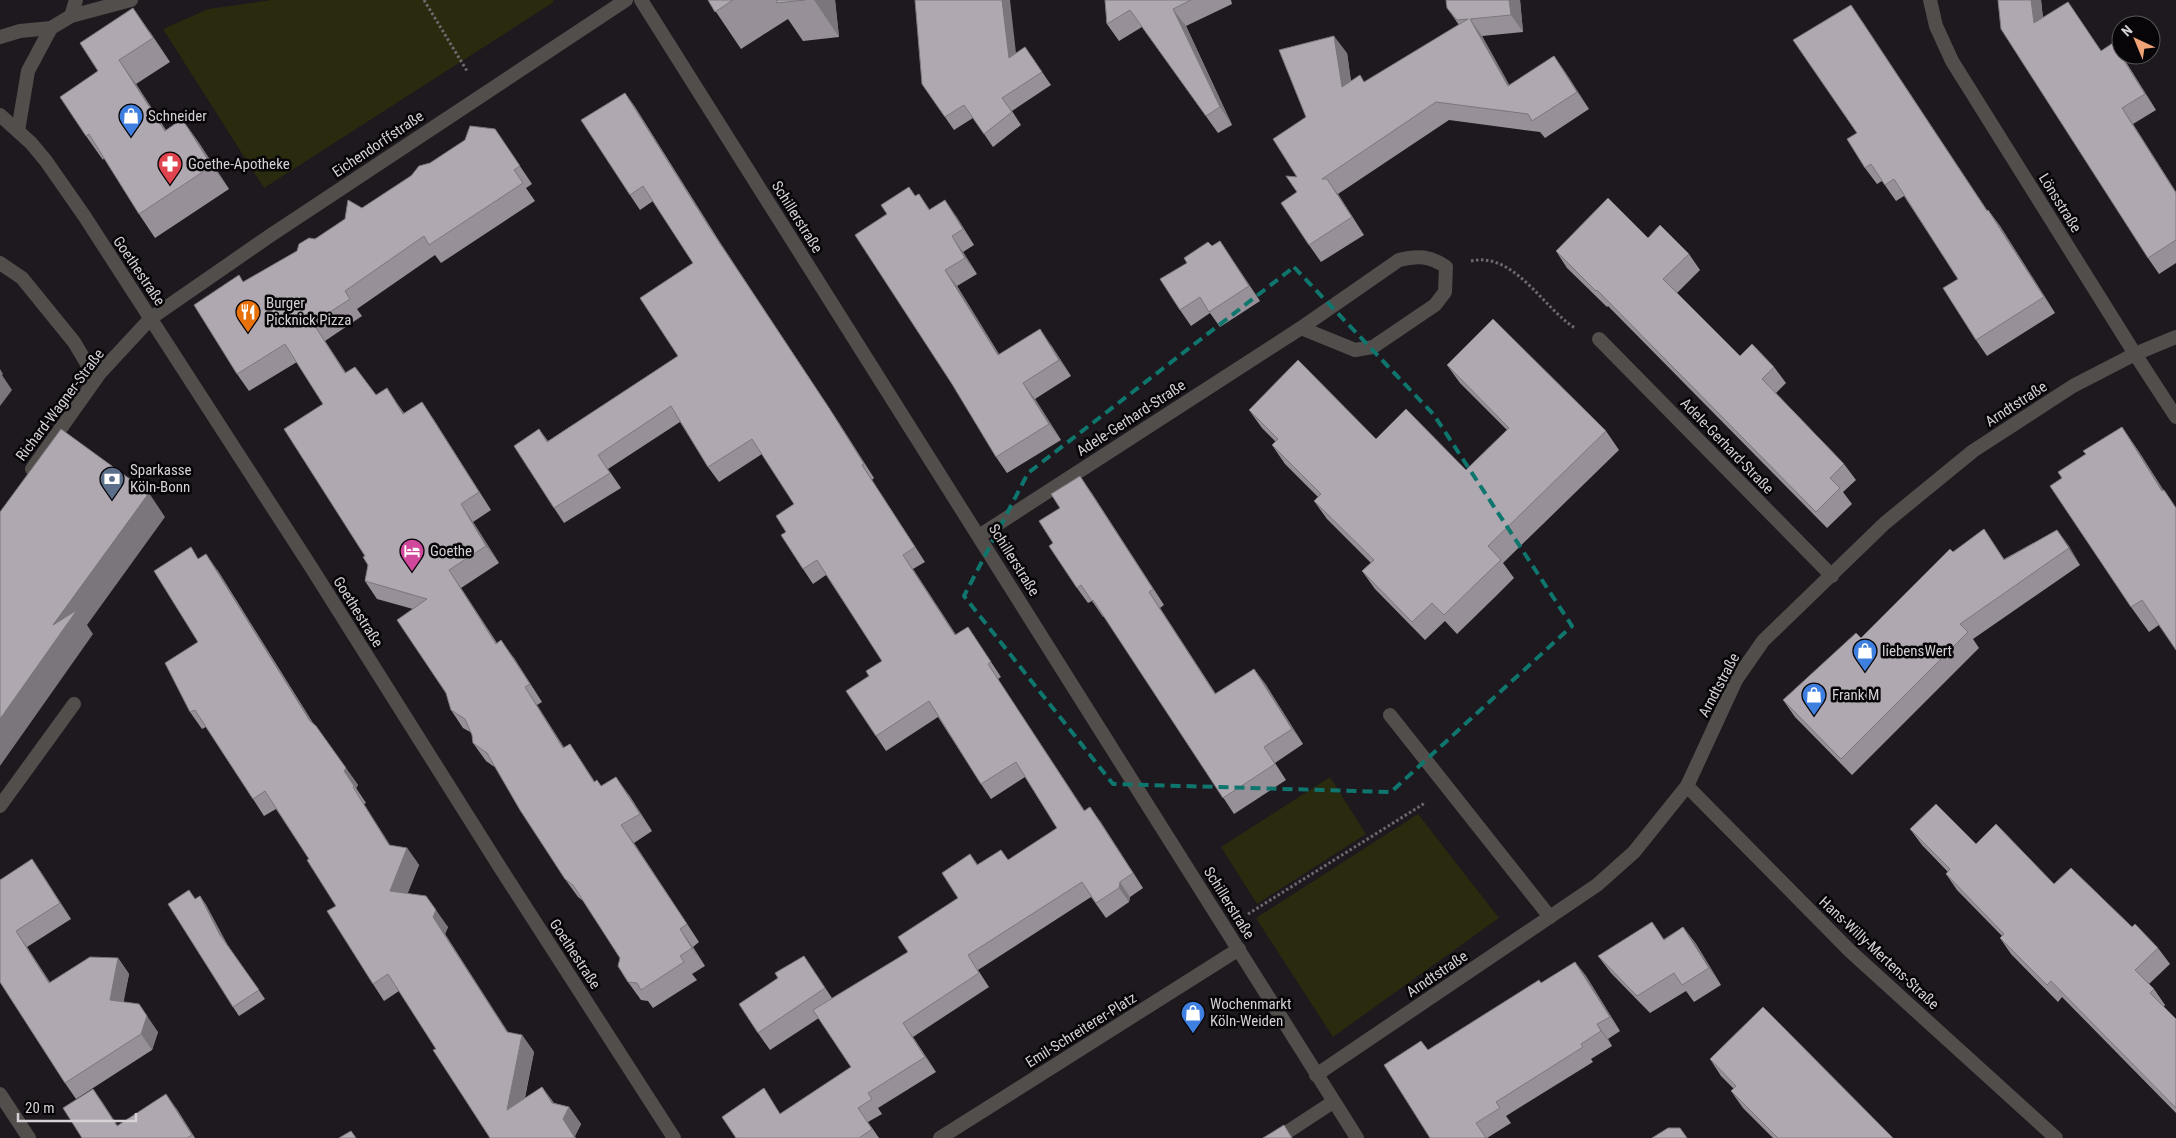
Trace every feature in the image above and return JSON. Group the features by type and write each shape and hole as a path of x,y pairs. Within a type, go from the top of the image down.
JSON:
{"street":[{"path":"71,16 76,0"},
{"path":"0,37 20,31 52,28 71,16 132,0"},
{"name":"Eichendorffstraße","path":"151,318 271,235 626,0"},
{"name":"Schillerstraße","path":"641,0 1357,1138"},
{"name":"Lönsstraße","path":"1930,0 1936,26 1952,60 2135,354 2176,416"},
{"path":"18,131 28,71 52,28"},
{"name":"Goethestraße","path":"0,115 46,161 151,318 674,1138"},
{"name":"Adele-Gerhard-Straße","path":"979,536 1301,328 1399,260 1414,256 1428,258 1437,260 1446,267"},
{"path":"0,262 22,278 74,342 96,379"},
{"path":"1301,328 1356,350 1373,347 1435,305 1445,292 1446,267"},
{"name":"Richard-Wagner-Straße","path":"22,482 96,379 151,318"},
{"name":"Arndtstraße","path":"1316,1075 1597,885 1634,852 1687,786 1736,680 1763,641 1885,523 1974,452 2073,386 2135,354 2176,337"},
{"name":"Adele-Gerhard-Straße","path":"1599,339 1832,576"},
{"path":"0,806 74,704"},
{"path":"1390,715 1550,917"},
{"name":"Hans-Willy-Mertens-Straße","path":"1687,786 1850,951 2056,1138"},
{"name":"Emil-Schreiterer-Platz","path":"940,1138 1239,949"},
{"path":"0,1094 29,1138"},
{"path":"1278,1138 1333,1102"}],"path":[{"path":"424,0 482,95"},
{"path":"1446,267 1476,260 1502,264 1524,280 1573,328 1599,339"},
{"path":"1226,928 1448,788"}],"highlighted area":[{"path":"1294,267 1434,415 1572,626 1391,792 1113,784 964,596 1028,473"}],"green space":[{"path":"271,0 553,0 554,2 264,188 163,29 208,9"},
{"path":"1330,777 1366,834 1257,904 1221,847"},
{"path":"1418,814 1499,918 1333,1037 1256,918"}],"building":[{"path":"708,0 733,0 715,12"},
{"path":"777,0 805,0 777,3"},
{"path":"915,0 1002,0 1009,58 1025,47 1042,72 1002,98 1012,112 984,134 964,105 945,117 922,84"},
{"path":"1105,0 1191,0 1173,9 1220,107 1206,116 1130,10 1107,24"},
{"path":"1446,0 1509,0 1511,15 1470,19 1508,86 1554,56 1577,92 1532,121 1528,114 1436,102 1322,179 1327,179 1352,217 1309,245 1281,203 1297,192 1286,176 1297,177 1273,139 1306,117 1279,50 1334,36 1342,87 1360,75 1364,82 1468,19 1457,20 1447,8"},
{"path":"1998,0 2031,0 2034,23 2068,2 2101,51 2111,44 2111,65 2127,65 2145,94 2122,108 2176,193 2176,240 2148,258 2001,29"},
{"path":"1851,5 2044,297 1976,340 1943,288 1958,279 1894,179 1885,185 1871,164 1865,168 1847,139 1857,133 1793,40"},
{"path":"133,8 153,38 119,60 165,131 182,119 212,166 139,214 89,134 86,136 60,97 98,71 80,43"},
{"path":"625,93 711,230 829,408 864,464 862,465 915,547 903,555 955,635 968,627 991,662 988,664 1084,811 1090,807 1133,873 1120,882 1119,888 1096,903 1082,882 968,955 979,973 903,1023 925,1057 868,1093 872,1099 858,1108 872,1129 859,1138 736,1138 722,1117 764,1088 780,1114 851,1067 813,1010 908,952 898,937 958,898 942,873 970,854 977,865 1001,850 1008,860 1057,828 1016,762 981,784 929,701 876,736 846,691 869,676 866,671 882,661 817,560 803,569 781,535 786,532 776,516 794,504 752,439 708,467 671,406 598,455 610,473 554,508 514,446 539,429 547,442 678,356 640,298 693,263 643,186 630,195 581,120"},
{"path":"470,126 495,129 520,166 514,170 523,183 429,245 424,236 345,291 350,299 313,323 345,373 355,367 376,395 387,388 403,414 422,402 479,492 461,504 486,546 449,570 496,644 501,640 530,684 525,687 563,748 570,744 594,782 597,780 601,786 616,777 640,814 621,825 687,924 680,929 692,948 680,956 684,962 641,990 637,983 628,982 618,966 620,958 573,885 565,879 520,810 487,753 473,743 472,735 465,719 451,710 446,693 397,620 427,599 365,581 368,565 363,557 365,556 284,429 323,404 285,344 237,374 194,305 239,275 243,282 297,251 299,244 309,238 315,239 345,219 348,200 362,208 411,176 419,166 430,163 465,140"},
{"path":"909,187 915,196 919,194 929,210 945,200 963,229 952,236 965,258 945,270 998,355 1040,329 1059,360 1023,383 1049,424 996,457 952,384 855,235 887,214 881,205"},
{"path":"1608,198 1648,238 1660,225 1689,254 1663,279 1740,356 1752,344 1774,367 1762,379 1844,464 1830,478 1840,488 1816,512 1597,290 1556,251"},
{"path":"1220,241 1249,286 1209,312 1200,297 1180,310 1160,279 1187,263 1184,258 1208,242 1212,246"},
{"path":"1493,319 1606,431 1488,546 1501,560 1444,615 1432,603 1412,622 1362,571 1374,560 1314,501 1321,494 1272,445 1278,439 1249,410 1298,360 1376,439 1406,409 1466,470 1509,428 1447,365"},
{"path":"2122,427 2162,491 2164,490 2176,508 2176,650 2142,600 2131,607 2050,486 2062,478 2058,472 2086,454 2083,451"},
{"path":"61,429 149,493 53,625 77,610 0,719 0,512"},
{"path":"1080,476 1153,589 1149,592 1215,694 1254,669 1292,729 1264,747 1275,764 1223,798 1093,600 1081,585 1077,588 1049,546 1053,543 1039,521 1060,508 1051,494"},
{"path":"1984,529 2004,560 2057,530 2069,548 1960,624 1968,632 1841,759 1783,700 1856,633 1861,638 1950,549 1953,552"},
{"path":"191,547 198,559 206,554 310,721 316,726 346,768 344,771 389,845 407,848 390,891 426,896 436,910 433,917 507,1032 522,1035 507,1110 542,1087 552,1103 569,1107 563,1119 575,1138 490,1138 433,1050 436,1049 388,974 373,984 327,911 336,906 307,860 309,859 265,791 253,799 195,710 190,712 165,663 198,642 154,571"},
{"path":"1936,804 1976,844 1996,824 2054,884 2071,868 2132,927 2135,924 2158,948 2135,970 2154,989 2150,993 2176,1019 2176,1108 2051,981 2047,985 2000,938 2004,934 1946,874 1950,869 1910,829"},
{"path":"32,859 60,903 16,931 49,983 90,957 118,958 110,1000 139,1004 147,1016 141,1034 65,1083 0,982 0,880"},
{"path":"189,890 195,899 200,896 220,935 259,990 233,1007 168,904"},
{"path":"1652,922 1664,940 1683,927 1709,968 1682,985 1674,973 1637,996 1598,956"},
{"path":"804,956 825,988 758,1033 739,1004 778,978 775,973"},
{"path":"1575,962 1610,1017 1597,1024 1601,1031 1581,1044 1583,1047 1496,1102 1500,1108 1476,1123 1486,1138 1430,1138 1384,1065 1421,1041 1428,1050 1539,980 1541,983"},
{"path":"1763,1007 1893,1138 1778,1138 1731,1091 1736,1086 1710,1059"},
{"path":"93,1089 117,1126 166,1094 192,1135 187,1138 82,1138 63,1108"},
{"path":"1284,1125 1292,1138 1263,1138"},
{"path":"1668,1128 1680,1128 1687,1138 1652,1138"},
{"path":"351,1131 356,1138 339,1138"}],"place":[{"name":"Schneider","path":"131,137"},
{"name":"Goethe-Apotheke","path":"170,185"},
{"name":"Burger Picknick Pizza","path":"248,333"},
{"name":"Sparkasse Köln-Bonn","path":"112,500"},
{"name":"Goethe","path":"412,572"},
{"name":"liebensWert","path":"1865,672"},
{"name":"Frank M","path":"1814,716"},
{"name":"Wochenmarkt Köln-Weiden","path":"1193,1034"}]}
